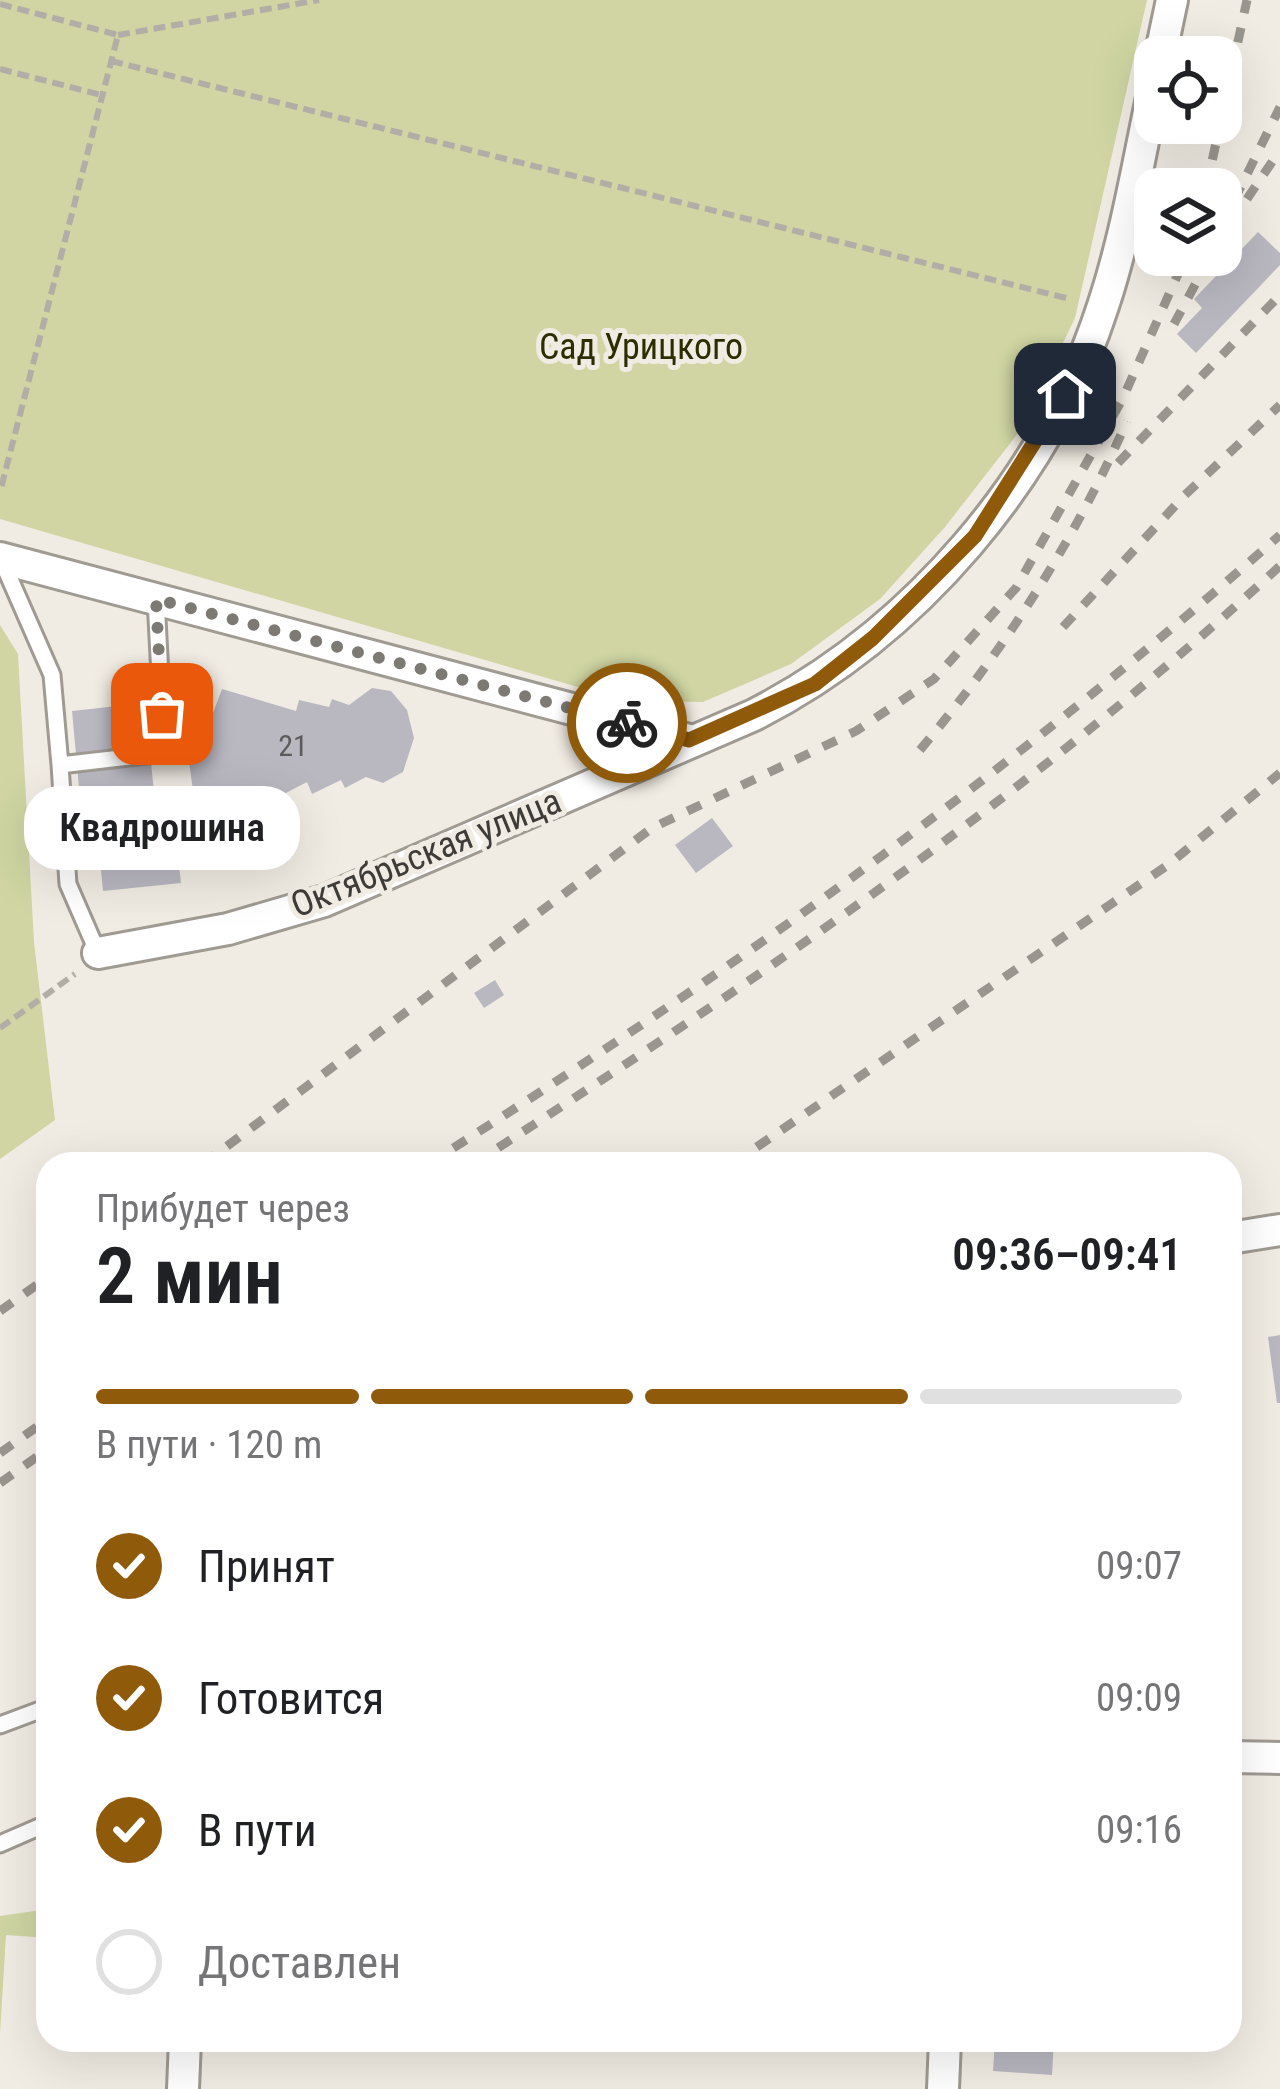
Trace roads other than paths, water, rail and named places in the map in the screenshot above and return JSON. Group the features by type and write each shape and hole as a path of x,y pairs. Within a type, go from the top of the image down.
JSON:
{"street":[{"path":"1164,36 1172,0"},
{"name":"Октябрьская улица","path":"98,953 228,929 324,902 815,684 924,590 1010,488 1050,425 1103,308 1141,144"},
{"path":"1,558 689,740"},
{"path":"1242,1236 1280,1230"},
{"path":"1242,1757 1280,1758"},
{"path":"183,2089 185,2052"},
{"path":"943,2089 945,2052"}],"lane":[{"path":"1,558 52,676 68,884 98,953"},
{"path":"60,764 164,753 156,599"},
{"path":"0,1725 36,1712"},
{"path":"0,1844 36,1828"}],"railway":[{"path":"1211,168 1247,0"},
{"path":"1242,184 1280,107"},
{"path":"1247,199 1280,150"},
{"path":"219,1152 652,828 856,731 934,679 1016,588 1123,398 1177,276"},
{"path":"1174,324 1200,276"},
{"path":"1118,463 1280,295"},
{"path":"1063,627 1185,495 1280,405"},
{"path":"920,750 1036,593 1127,421"},
{"path":"447,1152 650,1019 867,867 1077,706 1280,535"},
{"path":"491,1152 787,955 990,807 1090,729 1280,566"},
{"path":"749,1152 1168,865 1280,773"},
{"path":"0,1311 36,1286"},
{"path":"0,1453 36,1428"},
{"path":"0,1483 36,1458"}],"place":[{"name":"Квадрошина","path":"162,714"}],"park label":[{"name":"Сад Урицкого","path":"641,347"}]}
